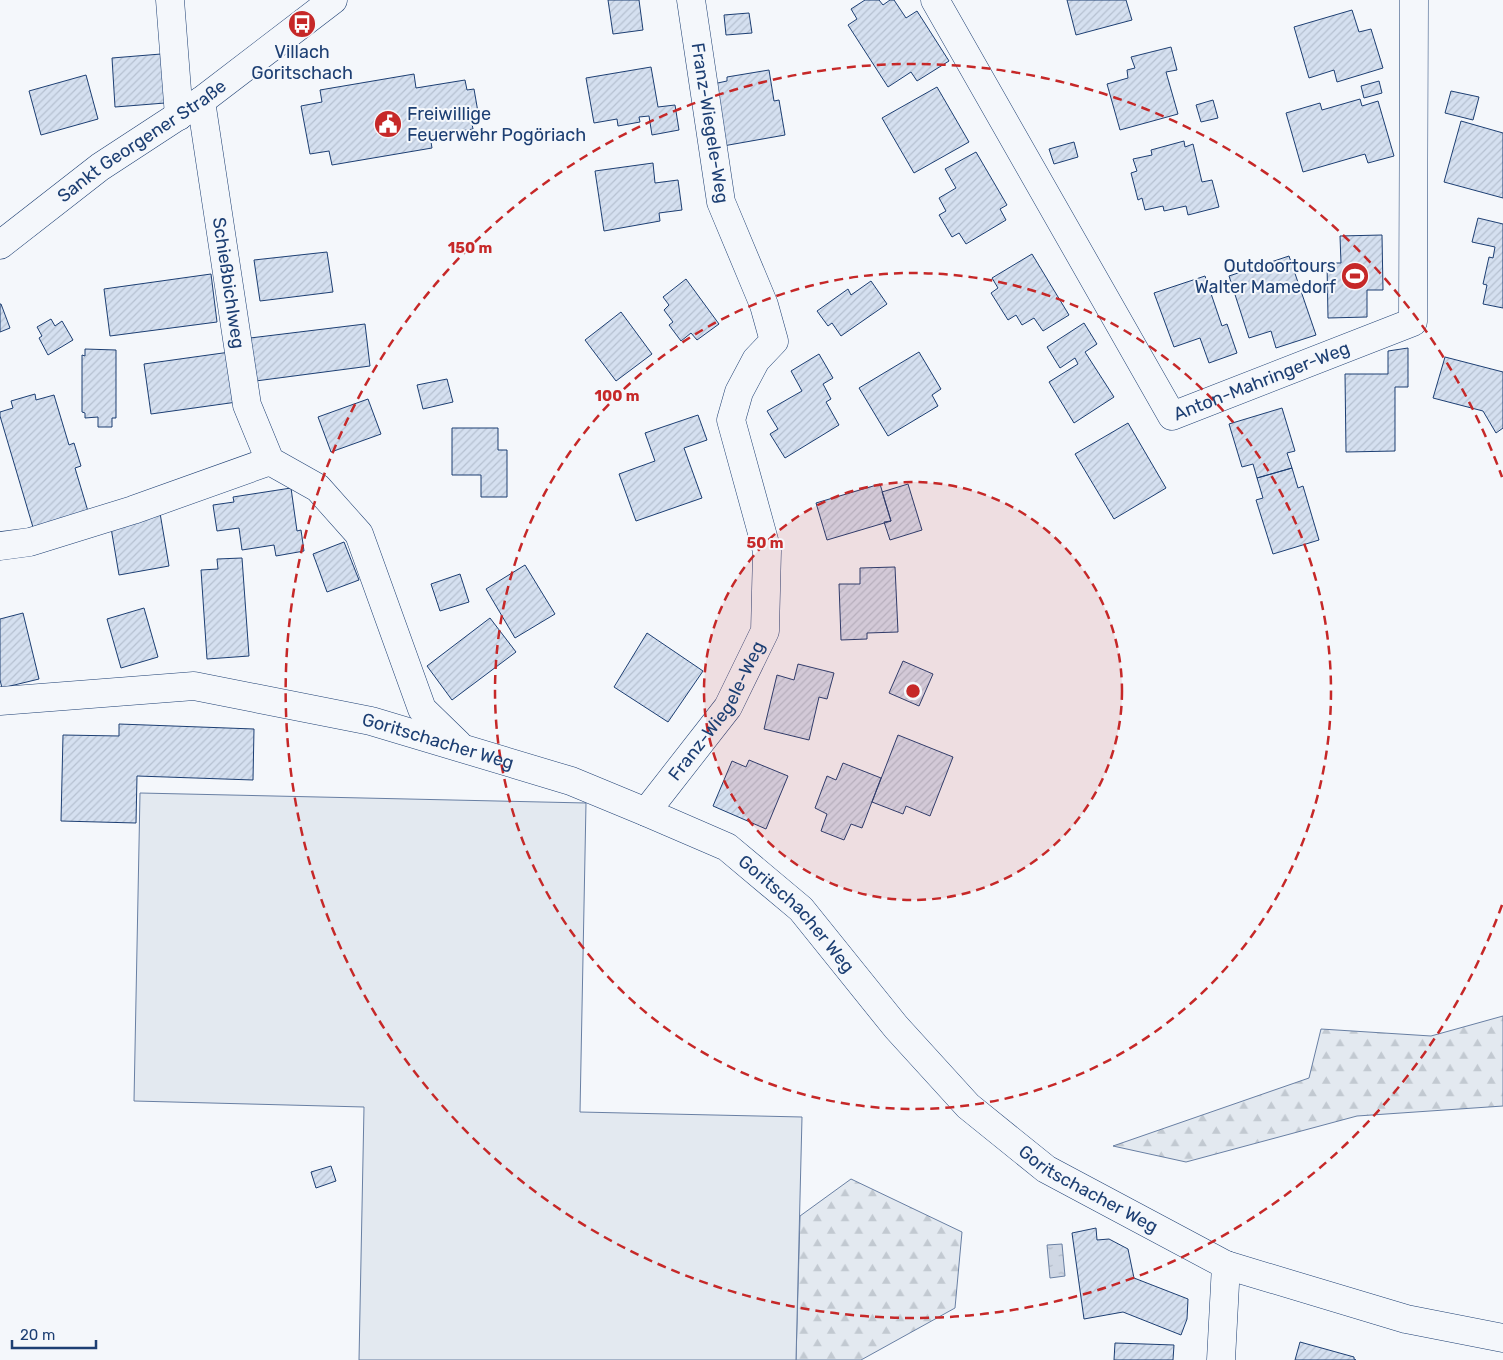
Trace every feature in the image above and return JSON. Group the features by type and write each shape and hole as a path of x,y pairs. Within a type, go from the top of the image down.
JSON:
{"street":[{"name":"Schießbichlweg","path":"170,0 247,405 270,461"},
{"name":"Sankt Georgener Straße","path":"0,245 100,167 190,108 333,0"},
{"name":"Franz-Wiegele-Weg","path":"646,812 728,707 765,631 767,551 731,420 739,392 756,360 774,340 764,305 721,202 690,0"},
{"name":"Anton-Mahringer-Weg","path":"935,0 1172,416 1413,322 1414,0"},
{"path":"0,546 30,542 133,510 270,461 318,488 359,534 422,709 462,747"},
{"name":"Goritschacher Weg","path":"0,701 194,686 371,721 571,781 646,812 727,847 801,909 896,1027 968,1106 1046,1169 1226,1265 1406,1319 1503,1338"},
{"path":"1221,1360 1226,1265"}],"green space":[{"path":"140,793 586,803 580,1112 802,1117 796,1360 359,1360 364,1107 134,1101"},
{"path":"1503,1016 1503,1106 1357,1116 1186,1162 1113,1146 1309,1078 1321,1029 1431,1036"},
{"path":"851,1179 962,1232 955,1308 861,1360 796,1360 800,1216"}],"water":[{"path":"1062,1244 1065,1276 1050,1278 1047,1245"}],"building":[{"path":"608,0 639,0 643,30 613,34"},
{"path":"865,0 879,0 883,5 890,0 894,0 906,18 917,11 949,61 917,81 911,72 888,87 848,25 857,19 851,9"},
{"path":"1067,0 1126,0 1132,20 1076,35"},
{"path":"1352,10 1359,32 1371,29 1383,68 1337,82 1334,70 1309,78 1294,27"},
{"path":"749,13 752,33 726,35 724,15"},
{"path":"1171,47 1177,70 1166,72 1178,114 1120,130 1107,84 1128,78 1127,70 1135,68 1131,57"},
{"path":"161,54 165,103 115,107 112,58"},
{"path":"651,67 658,107 675,105 679,130 652,135 649,116 639,117 640,122 618,126 617,119 594,123 586,78"},
{"path":"769,70 774,101 779,100 785,135 723,146 713,84 727,81 727,77"},
{"name":"Freiwillige Feuerwehr Pogöriach","path":"414,74 416,88 465,80 467,90 474,89 479,118 471,119 473,129 430,136 432,148 332,165 329,151 310,154 301,106 322,102 320,90"},
{"path":"86,75 98,119 41,135 29,91"},
{"path":"1379,81 1382,93 1364,98 1361,86"},
{"path":"937,87 969,142 914,173 882,118"},
{"path":"1451,91 1479,97 1473,120 1445,113"},
{"path":"1360,99 1362,106 1378,101 1394,156 1368,163 1365,154 1303,172 1286,113 1320,103 1322,110"},
{"path":"1213,100 1218,118 1201,122 1196,105"},
{"path":"1461,121 1503,133 1503,198 1444,182"},
{"path":"1184,141 1185,147 1193,144 1202,182 1212,180 1219,207 1188,215 1186,206 1164,211 1163,206 1145,210 1142,198 1138,200 1131,173 1137,171 1133,159 1152,155 1151,150"},
{"path":"1074,142 1078,157 1054,164 1049,149"},
{"path":"976,152 1007,205 1000,209 1006,220 966,244 959,233 952,237 939,215 946,211 939,198 956,188 945,169"},
{"path":"653,163 655,183 678,180 682,210 659,213 660,221 604,231 595,171"},
{"path":"1478,218 1503,224 1503,308 1483,304 1487,285 1483,284 1489,257 1493,258 1495,247 1472,242"},
{"name":"Outdoortours Walter Mamedorf","path":"1382,235 1383,290 1367,290 1367,317 1328,318 1327,263 1341,263 1340,236"},
{"path":"327,252 333,292 260,301 254,260"},
{"path":"1032,254 1069,315 1043,331 1034,318 1022,325 1016,315 1008,320 991,293 998,288 992,278"},
{"path":"1289,256 1316,335 1276,348 1271,331 1249,338 1229,276"},
{"path":"211,274 217,322 110,336 104,289"},
{"path":"1205,276 1222,326 1227,324 1237,353 1209,363 1200,338 1174,347 1154,293"},
{"path":"686,279 719,324 697,340 691,333 681,341 669,325 673,322 664,310 669,305 663,297"},
{"path":"871,281 887,304 841,336 832,323 828,326 817,311 848,289 851,295"},
{"path":"0,304 10,328 0,332"},
{"path":"621,312 652,354 616,381 585,340"},
{"path":"51,319 55,326 62,321 73,340 48,355 39,338 42,336 37,327"},
{"path":"1084,323 1097,344 1085,352 1114,397 1074,423 1049,382 1078,364 1075,358 1060,368 1047,347"},
{"path":"365,324 370,366 248,382 242,339"},
{"path":"1408,348 1408,387 1395,387 1395,451 1346,452 1345,374 1388,374 1388,351"},
{"path":"85,349 116,350 116,418 112,418 112,427 98,427 98,417 85,418 85,413 82,412 82,355 85,356"},
{"path":"230,352 237,402 151,414 144,364"},
{"path":"919,352 941,389 932,395 938,406 888,436 859,388"},
{"path":"819,354 833,378 823,384 831,399 826,402 839,425 785,458 770,434 778,429 767,411 802,391 791,371"},
{"path":"1445,357 1503,372 1503,428 1496,433 1483,411 1433,398"},
{"path":"447,379 453,402 423,409 417,385"},
{"path":"35,394 36,400 54,395 69,445 74,443 81,466 75,468 90,518 35,534 0,412 13,408 11,401"},
{"path":"368,399 381,434 331,452 318,417"},
{"path":"1282,408 1295,451 1287,453 1292,468 1257,478 1253,464 1242,467 1229,424"},
{"path":"698,415 707,440 684,448 702,498 636,521 619,474 655,461 645,433"},
{"path":"1128,423 1166,488 1114,519 1075,454"},
{"path":"452,428 498,428 498,450 507,450 507,497 481,497 481,475 452,475"},
{"path":"1292,468 1298,488 1303,486 1319,540 1273,554 1256,500 1263,498 1257,478"},
{"path":"880,484 891,521 827,540 816,503"},
{"path":"908,484 922,530 890,540 884,522 891,521 882,492"},
{"path":"291,488 297,531 301,530 304,551 276,556 274,545 242,550 239,528 217,531 213,505 234,502 233,497"},
{"path":"160,513 169,566 119,575 110,522"},
{"path":"344,542 359,580 327,592 313,554"},
{"path":"242,558 249,656 207,659 201,570 218,569 217,559"},
{"path":"525,565 555,614 515,638 486,589"},
{"path":"895,567 898,632 867,633 867,639 841,640 839,584 860,584 860,568"},
{"path":"460,574 469,602 440,611 431,584"},
{"path":"144,608 158,657 121,668 107,619"},
{"path":"23,613 39,679 2,688 0,680 0,619"},
{"path":"490,618 516,652 452,700 427,666"},
{"path":"647,633 703,671 668,722 614,687"},
{"path":"903,661 933,674 919,706 889,693"},
{"path":"798,664 834,673 827,699 819,697 809,740 764,729 777,675 794,680"},
{"path":"119,724 254,729 253,780 137,776 136,823 61,821 63,735 119,736"},
{"path":"898,735 953,757 930,816 906,806 903,814 872,802"},
{"path":"749,760 788,776 766,829 713,806 732,761 746,767"},
{"path":"843,763 881,778 862,828 851,824 844,840 821,831 827,814 815,808 827,776 836,780"},
{"path":"331,1166 336,1181 316,1188 311,1172"},
{"path":"1096,1228 1097,1240 1109,1239 1128,1249 1134,1278 1188,1299 1187,1319 1181,1335 1123,1312 1084,1319 1072,1233"},
{"path":"1300,1342 1354,1357 1356,1360 1295,1360"},
{"path":"1115,1343 1174,1345 1173,1360 1114,1360"}],"place":[{"name":"Villach Goritschach","path":"302,24"},
{"name":"Freiwillige Feuerwehr Pogöriach","path":"388,124"},
{"name":"Outdoortours Walter Mamedorf","path":"1355,276"}]}
